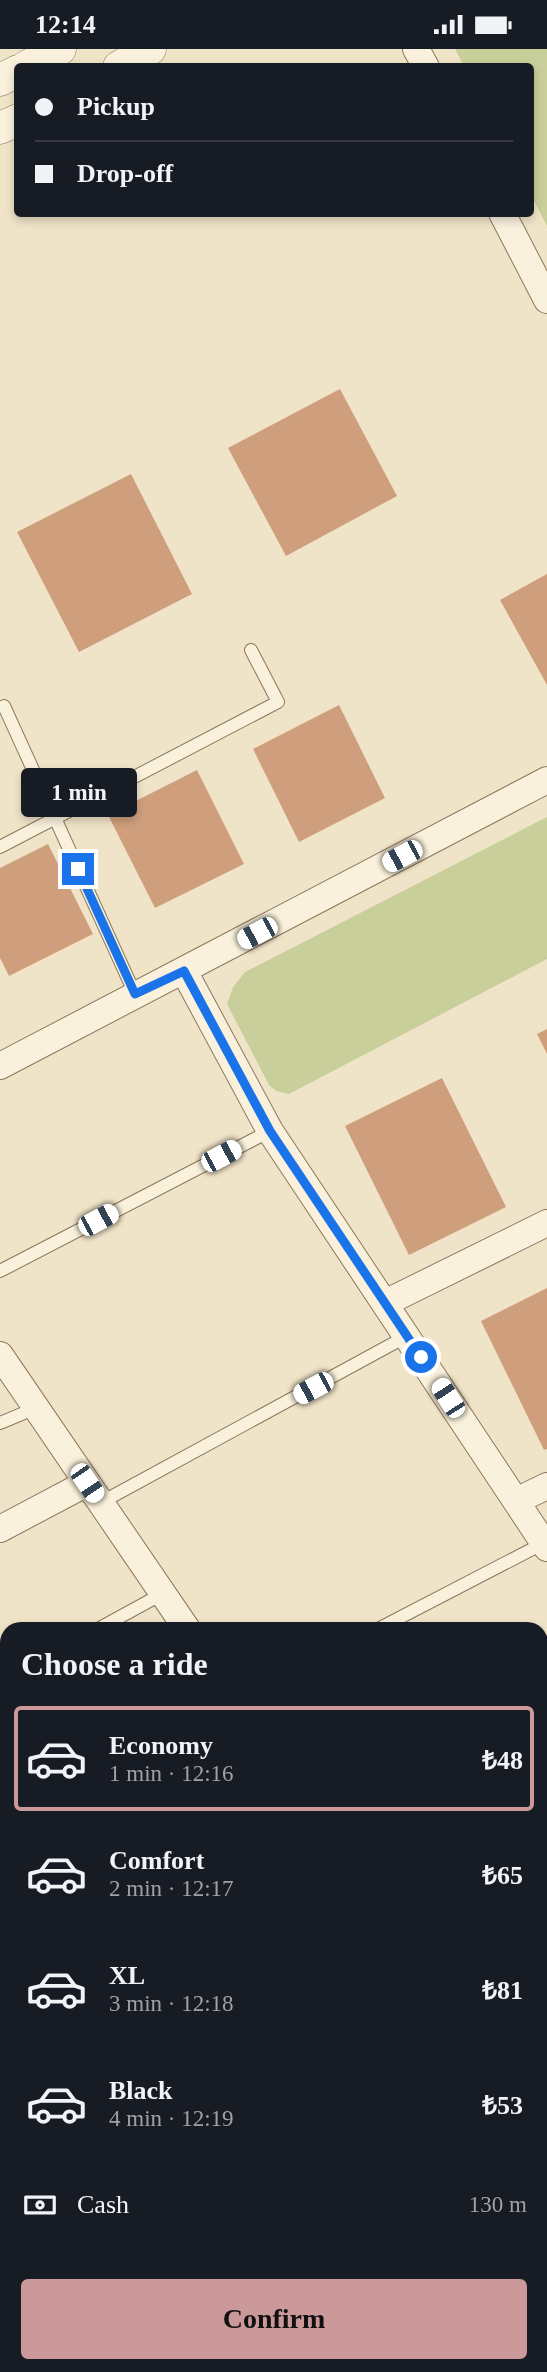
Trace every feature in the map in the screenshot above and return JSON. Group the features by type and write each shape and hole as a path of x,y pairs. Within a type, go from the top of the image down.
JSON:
{"street":[{"path":"34,63 60,49"},
{"path":"126,63 150,49"},
{"path":"504,217 547,300"},
{"path":"0,1066 547,780"},
{"path":"184,971 270,1131 545,1546"},
{"path":"385,1303 547,1223"},
{"path":"0,1355 182,1622"},
{"path":"516,1501 547,1486"},
{"path":"0,1529 94,1493"}],"lane":[{"path":"0,847 278,702 251,650"},
{"path":"4,706 135,994"},
{"path":"0,1271 270,1131"},
{"path":"94,1493 407,1336"},
{"path":"0,1423 36,1408"},
{"path":"393,1622 545,1546"},
{"path":"111,1622 162,1594"}],"green space":[{"path":"455,49 547,49 547,226 534,201 534,63 462,63"},
{"path":"547,817 547,959 289,1094 276,1091 269,1085 227,1004 233,987 245,972"}],"building":[{"path":"340,389 397,496 286,556 228,448"},
{"path":"131,474 192,594 79,652 17,532"},
{"path":"547,574 547,685 500,600"},
{"path":"339,705 385,798 299,842 253,749"},
{"path":"197,770 244,864 155,908 108,815"},
{"path":"48,844 93,934 9,976 0,958 0,868"},
{"path":"547,1029 547,1054 537,1034"},
{"path":"442,1078 506,1207 409,1255 345,1126"},
{"path":"547,1288 547,1449 544,1450 481,1321"}],"route":[{"path":"78,869 135,994 184,971 270,1131 421,1357"}]}
